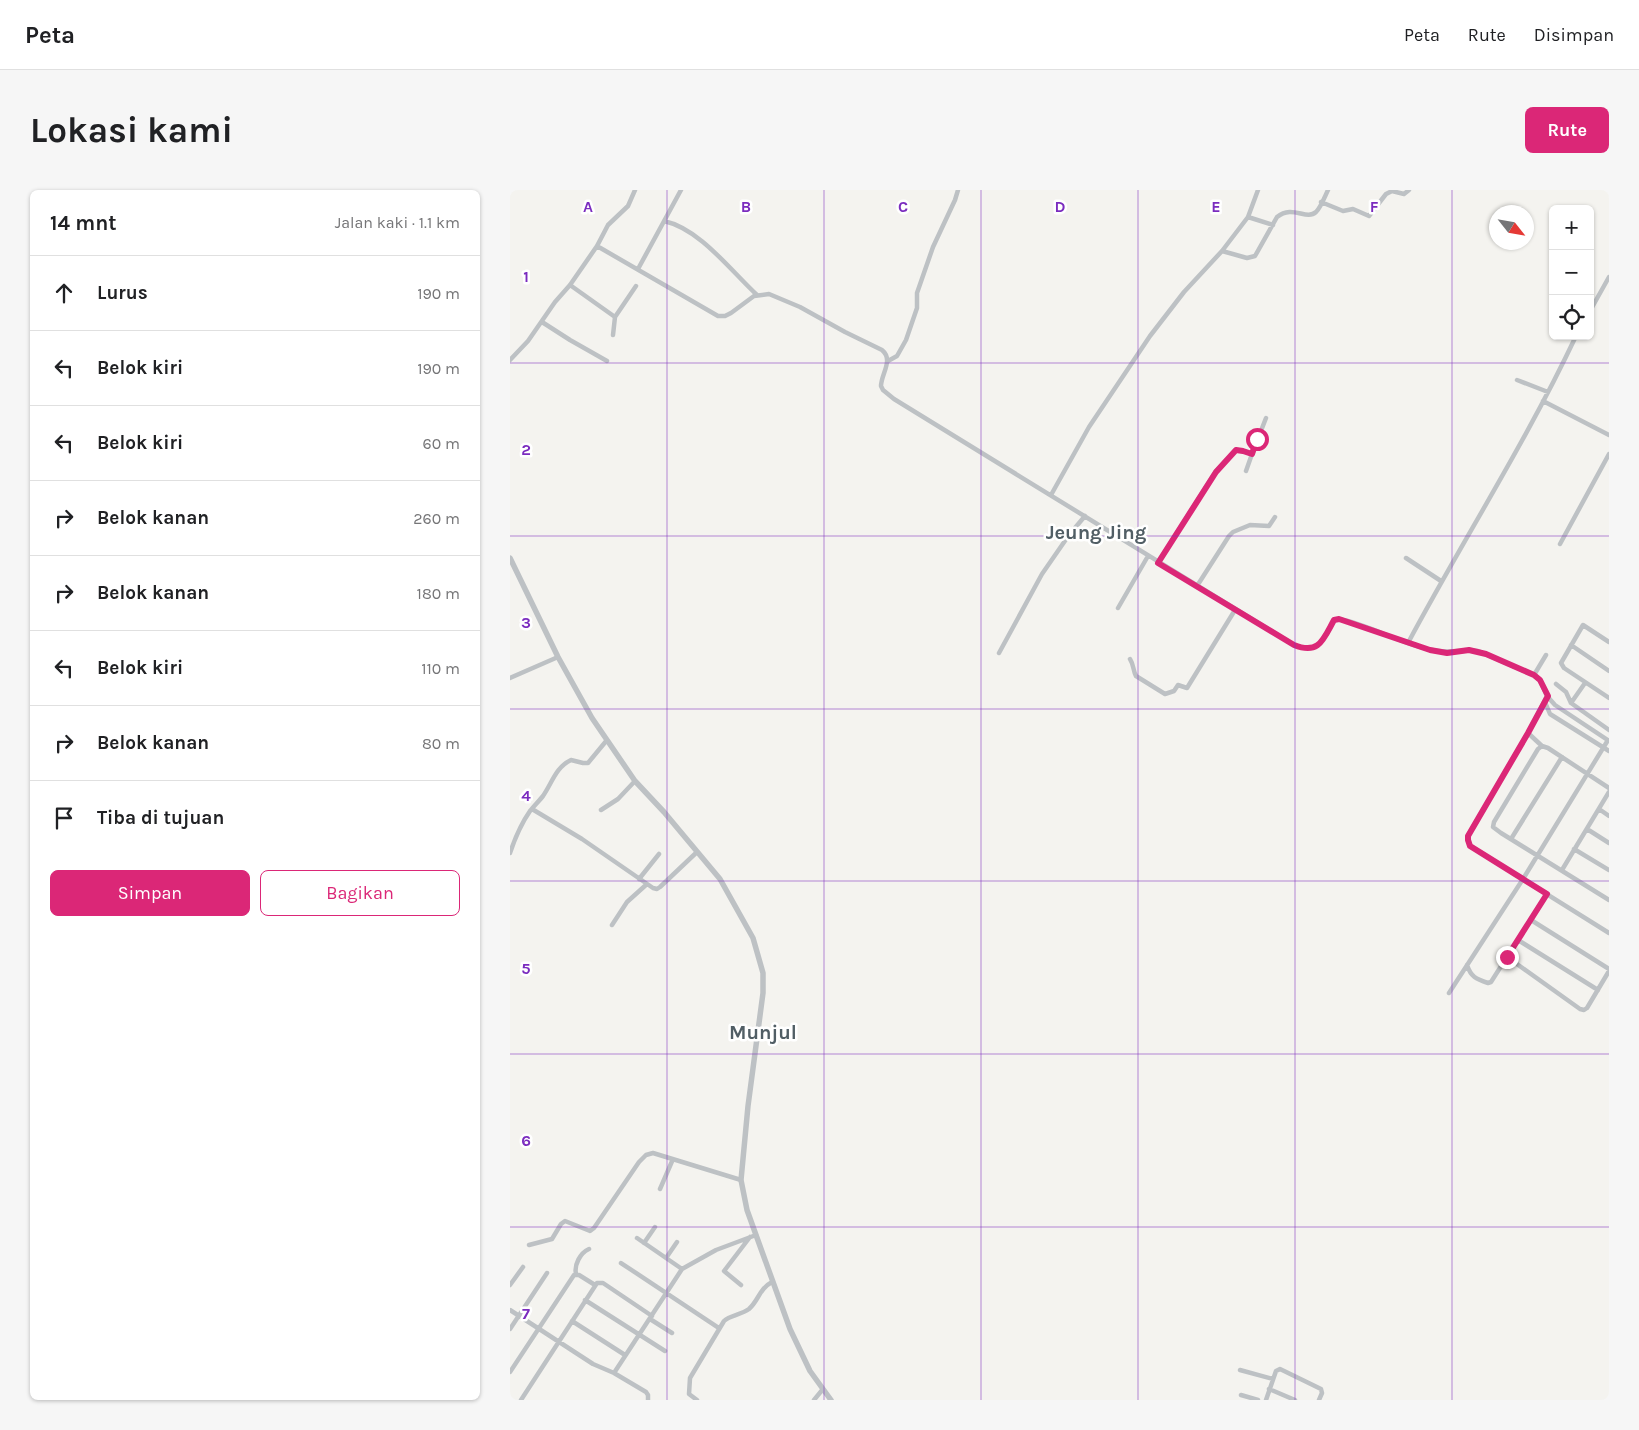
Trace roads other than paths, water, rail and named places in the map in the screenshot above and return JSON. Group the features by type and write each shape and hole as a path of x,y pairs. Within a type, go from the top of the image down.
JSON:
{"street":[{"path":"510,360 528,341 570,284 608,225 628,206 634,190"},
{"path":"638,270 681,190"},
{"path":"888,361 897,356 906,340 917,308 918,293 933,247 958,190"},
{"path":"1050,495 1089,427 1150,336 1184,292 1222,251 1248,217 1258,190"},
{"path":"1222,251 1248,258 1255,256 1277,217 1289,210 1310,214 1316,212 1328,190"},
{"path":"1321,202 1343,211 1353,209 1369,216 1386,194 1392,191 1404,194 1409,190"},
{"path":"1248,217 1273,225"},
{"path":"664,222 675,224 700,238 757,295"},
{"path":"596,246 718,316 732,313 754,296 769,294 800,307 882,350 885,352 888,361 881,382 883,390 950,434 1294,645 1310,650 1319,645 1334,620 1339,619 1430,650 1447,653 1469,650 1478,652 1534,675 1540,680 1548,696 1555,704 1609,740 1523,879 1449,993"},
{"path":"1594,305 1608,283 1609,276"},
{"path":"570,284 615,317"},
{"path":"613,334 615,317 636,286"},
{"path":"542,322 607,361"},
{"path":"1408,643 1441,581 1520,446 1574,340"},
{"path":"1517,380 1548,392"},
{"path":"1543,401 1609,435"},
{"path":"1246,471 1266,418"},
{"path":"1158,563 1216,472 1236,450 1252,454"},
{"path":"1560,544 1609,454"},
{"path":"999,653 1042,574 1069,535 1086,516"},
{"path":"1197,586 1233,532 1250,525 1268,526 1275,517"},
{"path":"1118,608 1148,556"},
{"path":"510,558 558,657 592,718 635,780 720,879 753,938 763,974 764,993 748,1106 742,1180 747,1210 754,1236 790,1329 803,1357 831,1400"},
{"path":"1406,558 1441,581"},
{"path":"1130,658 1135,667 1134,673 1136,676 1165,694 1174,691 1178,685 1187,688 1235,610"},
{"path":"1609,642 1583,626 1561,663 1562,666 1585,683 1609,698"},
{"path":"1572,646 1609,671"},
{"path":"1534,675 1546,655"},
{"path":"510,678 558,657"},
{"path":"1571,703 1585,683"},
{"path":"1556,684 1566,692 1571,703 1608,730 1602,736"},
{"path":"1548,696 1468,836 1468,840 1470,846 1609,934"},
{"path":"1544,702 1550,714 1609,751"},
{"path":"1528,733 1542,746 1588,774 1609,790 1562,870"},
{"path":"510,853 516,835 532,808 542,798 556,772 571,760 588,763 608,740"},
{"path":"1542,746 1494,822 1493,827 1609,900"},
{"path":"1511,839 1562,757"},
{"path":"602,810 618,799 635,780"},
{"path":"532,808 582,839 653,888 657,889 660,887 697,852"},
{"path":"1599,809 1609,816"},
{"path":"1587,829 1609,843"},
{"path":"1574,849 1609,870"},
{"path":"639,879 660,854"},
{"path":"612,925 627,902 647,884"},
{"path":"1467,965 1474,979 1488,983 1491,982 1547,894"},
{"path":"1507,957 1580,1009 1584,1010 1587,1008 1609,971 1531,920"},
{"path":"1518,940 1598,990"},
{"path":"529,1245 552,1239 561,1224 565,1222 590,1231 646,1155 653,1153 742,1180"},
{"path":"660,1189 673,1159"},
{"path":"644,1243 655,1227"},
{"path":"614,1373 682,1269 716,1250 754,1236"},
{"path":"741,1285 724,1273 724,1271 754,1236"},
{"path":"637,1238 682,1269"},
{"path":"666,1258 677,1242"},
{"path":"510,1372 576,1274 580,1257 589,1248"},
{"path":"621,1263 719,1328"},
{"path":"510,1286 523,1266"},
{"path":"510,1329 548,1273"},
{"path":"576,1274 595,1285"},
{"path":"522,1400 585,1300 595,1285 600,1282 672,1332"},
{"path":"697,1400 688,1394 690,1378 719,1328 726,1318 748,1310 762,1288 772,1282"},
{"path":"585,1300 665,1351"},
{"path":"510,1310 593,1364 614,1373 646,1392 648,1400"},
{"path":"572,1320 626,1354"},
{"path":"1266,1400 1276,1371 1280,1369 1318,1386 1322,1391 1319,1400"},
{"path":"1240,1370 1273,1379"},
{"path":"814,1400 823,1389"},
{"path":"1269,1389 1295,1400"},
{"path":"1240,1395 1258,1400"}],"district":[{"name":"Jeung Jing","path":"1096,532"},
{"name":"Munjul","path":"763,1032"}]}
